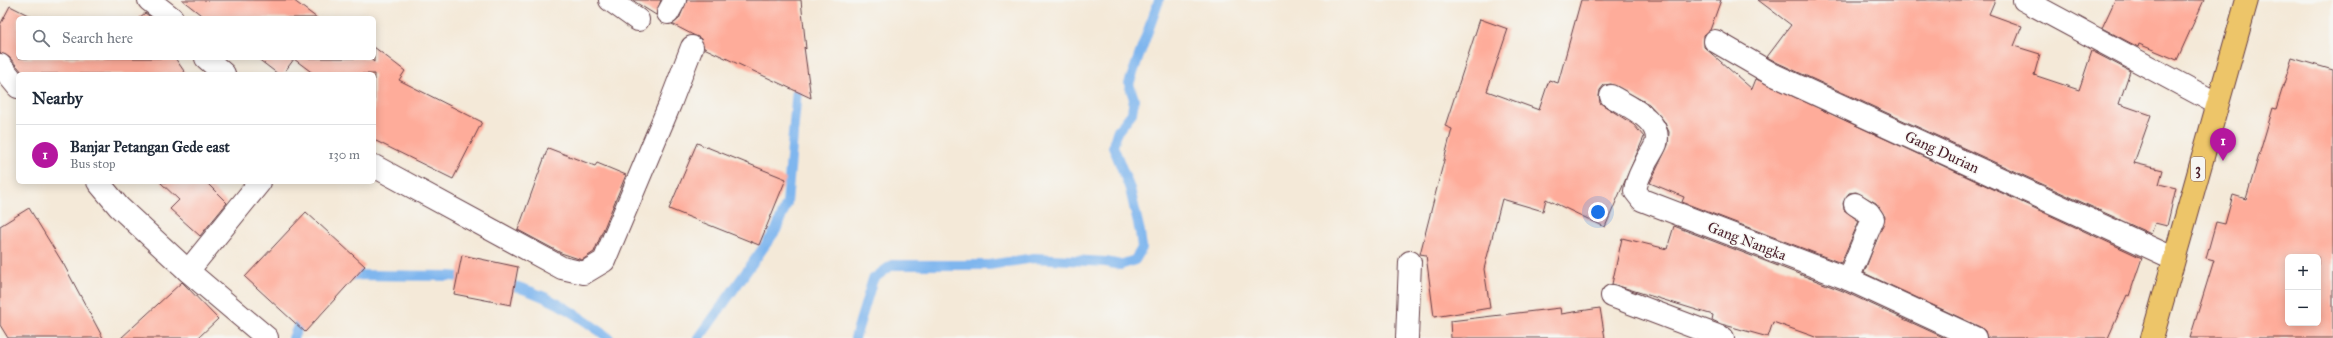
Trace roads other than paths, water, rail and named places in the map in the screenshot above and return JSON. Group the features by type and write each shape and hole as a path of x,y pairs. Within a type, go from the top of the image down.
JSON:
{"highway":[{"name":"3","path":"2152,338 2216,103 2247,0"}],"street":[{"path":"149,0 170,16"},
{"path":"610,0 638,20"},
{"path":"2024,0 2216,103"},
{"name":"Gang Durian","path":"1715,41 1772,74 2173,258"},
{"path":"376,167 562,268 584,273 604,261 670,104 692,47"},
{"path":"208,60 222,72"},
{"path":"0,65 16,85"},
{"name":"Gang Nangka","path":"1611,96 1647,119 1654,126 1657,134 1656,144 1636,182 1635,191 1637,196 1677,215 1848,279 1974,338"},
{"path":"100,184 119,207 188,271 267,338"},
{"path":"188,271 258,184"},
{"path":"1848,279 1873,219 1869,213 1855,204"},
{"path":"1407,338 1410,262"},
{"path":"1612,296 1723,338"}],"waterway":[{"path":"855,338 873,279 892,265 989,265 1034,258 1106,262 1120,265 1135,260 1142,248 1140,232 1130,189 1113,146 1117,132 1132,113 1134,99 1129,84 1159,0"},
{"path":"699,338 776,230 787,203 798,78"},
{"path":"345,279 351,275 450,276 470,278"},
{"path":"502,283 533,292 559,304 609,338"},
{"path":"293,338 303,315"}],"place":[{"name":"Banjar Petangan Gede east","path":"2223,161"}]}
